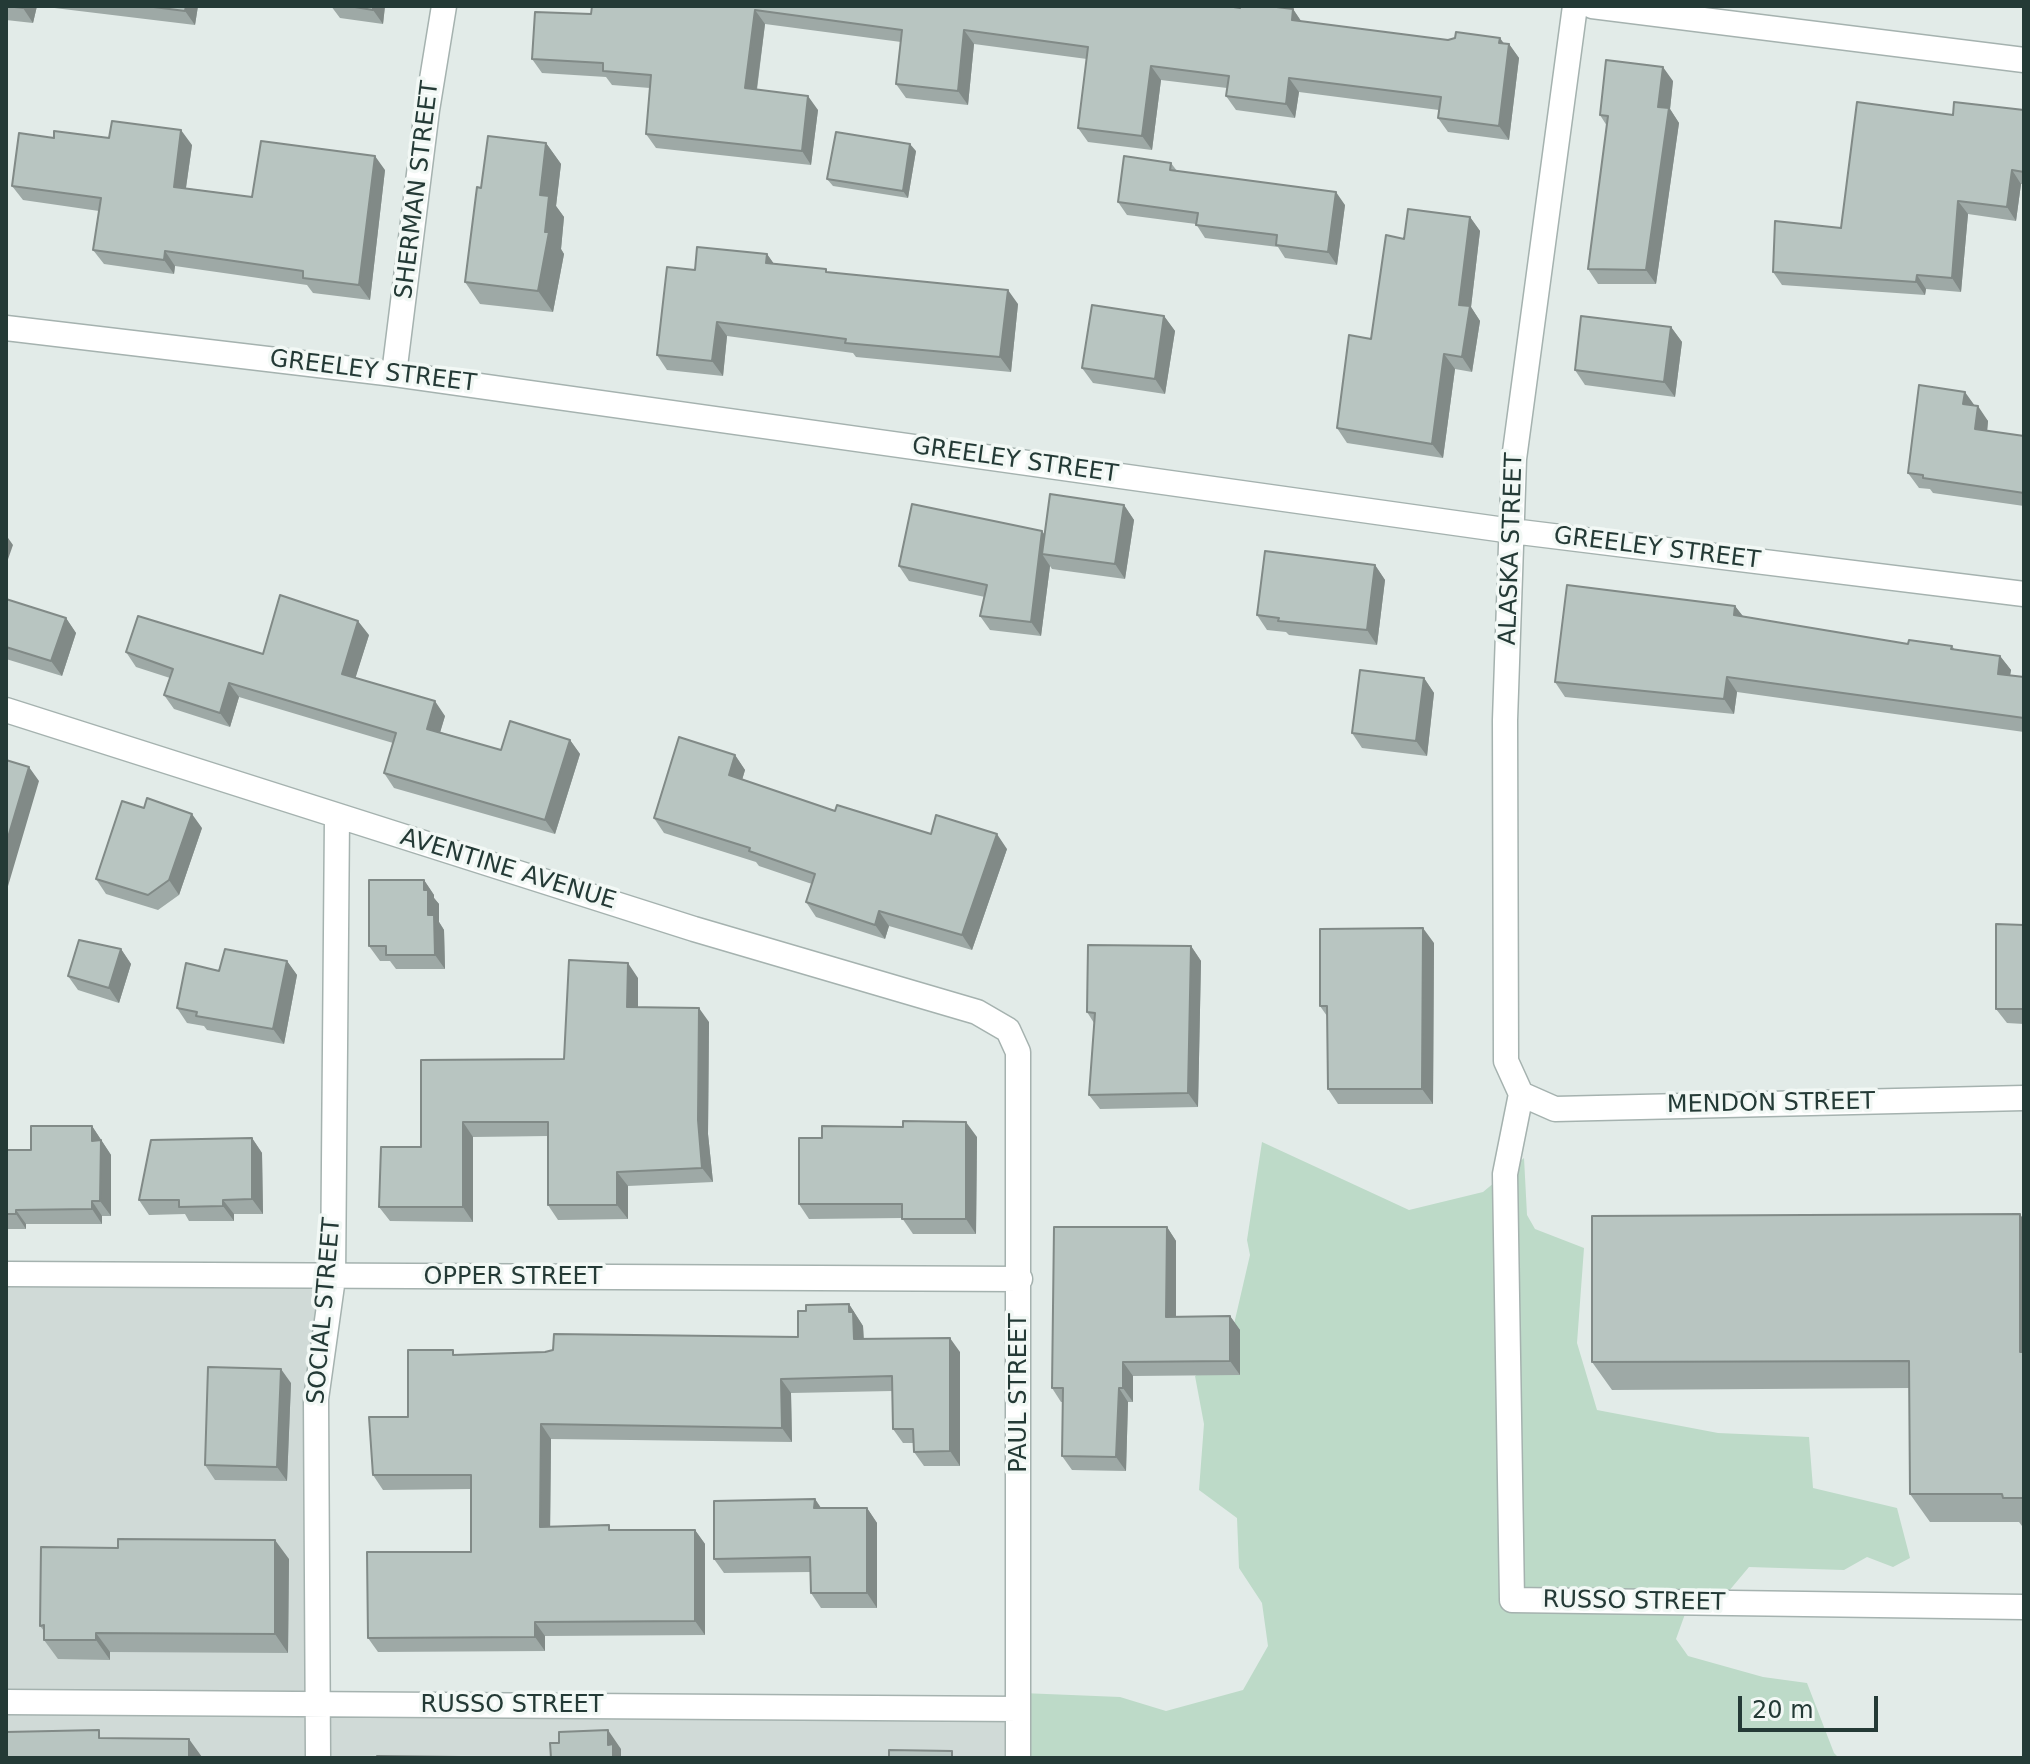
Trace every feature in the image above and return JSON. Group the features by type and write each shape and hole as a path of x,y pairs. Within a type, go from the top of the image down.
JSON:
{"street":[{"name":"SHERMAN STREET","path":"394,374 427,110 444,6"},
{"name":"ALASKA STREET","path":"1521,1094 1506,1061 1505,720 1514,459 1575,6"},
{"path":"1592,6 2024,60"},
{"name":"GREELEY STREET","path":"6,328 394,374 1512,531 2024,594"},
{"name":"AVENTINE AVENUE","path":"6,710 694,929 977,1012 1008,1030"},
{"name":"SOCIAL STREET","path":"318,1758 316,1399 333,1278 337,817"},
{"name":"PAUL STREET","path":"1008,1030 1018,1052 1018,1758"},
{"name":"MENDON STREET","path":"1521,1094 1555,1109 2024,1098"},
{"name":"RUSSO STREET","path":"1521,1094 1505,1174 1512,1600 2024,1607"},
{"name":"OPPER STREET","path":"6,1274 1020,1279"},
{"name":"RUSSO STREET","path":"6,1702 1018,1709"}],"shaded area":[{"path":"6,1278 325,1280 324,1688 331,1707 1010,1709 1016,1758 6,1758"}],"green space":[{"path":"1262,1142 1409,1210 1483,1192 1524,1158 1527,1215 1535,1229 1584,1248 1577,1343 1597,1410 1718,1433 1809,1437 1813,1488 1897,1508 1910,1558 1893,1567 1867,1557 1844,1570 1749,1567 1723,1598 1689,1603 1676,1639 1688,1656 1763,1677 1807,1683 1834,1753 1839,1758 1017,1758 1022,1693 1120,1697 1166,1711 1243,1690 1268,1646 1262,1603 1239,1568 1237,1518 1199,1490 1204,1424 1195,1376 1228,1350 1250,1255 1247,1240"}],"building":[{"path":"146,6 186,6 185,11"},
{"path":"349,6 373,6 373,10"},
{"path":"592,6 1268,6 1293,9 1292,20 1448,40 1455,38 1456,32 1500,38 1499,43 1509,44 1499,126 1438,118 1441,97 1289,78 1286,104 1226,96 1229,76 1151,66 1142,136 1078,128 1088,47 964,30 958,91 896,84 902,30 755,10 745,88 808,96 802,151 646,134 651,75 603,71 603,63 532,59 535,12 591,14"},
{"path":"1606,60 1663,67 1658,107 1669,108 1646,270 1588,269 1608,116 1600,115"},
{"path":"1857,102 1953,115 1954,102 2024,110 2024,172 2012,170 2007,207 1958,201 1952,278 1917,275 1916,282 1773,272 1775,221 1841,228"},
{"path":"112,121 181,130 174,187 252,197 261,141 375,156 359,285 303,278 303,271 165,251 164,260 93,250 101,198 12,186 19,133 54,138 54,131 109,138"},
{"path":"836,132 910,144 903,191 827,179"},
{"path":"488,136 546,143 540,195 549,196 545,232 549,232 538,291 465,282 477,187 481,188"},
{"path":"1124,156 1171,163 1170,170 1336,192 1328,252 1276,245 1277,235 1196,225 1198,213 1118,202"},
{"path":"1408,209 1470,217 1459,305 1470,306 1462,357 1444,354 1432,444 1337,428 1349,335 1371,339 1386,235 1404,239"},
{"path":"697,247 767,254 766,263 826,269 826,272 1008,290 1000,357 845,343 846,339 717,322 712,361 657,355 667,267 695,270"},
{"path":"1092,305 1164,316 1155,379 1082,368"},
{"path":"1581,316 1671,327 1664,382 1575,370"},
{"path":"1919,385 1965,392 1963,404 1978,406 1975,429 2024,436 2024,493 1908,473"},
{"path":"1050,494 1124,505 1115,564 1042,554"},
{"path":"912,504 1042,531 1031,622 980,616 987,585 899,566"},
{"path":"1265,551 1375,565 1367,630 1278,621 1279,618 1257,615"},
{"path":"1567,585 1735,606 1734,615 1908,644 1909,640 1952,646 1951,649 2000,656 1998,674 2024,677 2024,718 1727,677 1724,699 1555,682"},
{"path":"280,595 358,621 342,674 435,701 427,729 501,750 510,721 570,740 545,820 384,773 396,733 229,683 220,713 164,695 173,669 126,652 138,616 263,654"},
{"path":"6,599 66,618 51,661 6,647"},
{"path":"1360,670 1424,678 1416,741 1352,733"},
{"path":"679,737 735,755 729,775 835,811 837,805 931,834 936,815 997,834 962,935 879,911 875,925 806,902 815,874 749,851 750,848 654,818"},
{"path":"6,760 29,767 6,844"},
{"path":"147,798 192,814 169,880 148,895 96,879 122,801 144,808"},
{"path":"369,880 424,880 424,890 428,890 428,915 434,915 435,955 386,955 386,946 369,946"},
{"path":"1996,924 2024,925 2024,1009 1996,1009"},
{"path":"1423,928 1422,1089 1328,1089 1327,1006 1320,1006 1320,929"},
{"path":"79,940 121,949 109,988 68,976"},
{"path":"1088,945 1191,946 1188,1093 1089,1095 1095,1013 1087,1012"},
{"path":"225,949 287,961 273,1029 196,1016 197,1012 177,1008 186,963 219,971"},
{"path":"569,960 628,963 627,1007 699,1008 698,1120 702,1168 617,1172 617,1205 548,1205 548,1122 463,1122 463,1207 379,1207 381,1147 421,1147 421,1060 564,1059"},
{"path":"903,1121 966,1122 966,1219 902,1219 902,1204 799,1204 799,1138 822,1138 822,1126 903,1127"},
{"path":"31,1126 92,1126 92,1141 101,1140 100,1201 92,1201 92,1209 16,1210 16,1214 6,1214 6,1150 31,1150"},
{"path":"252,1138 252,1199 223,1200 223,1206 179,1207 179,1200 139,1200 151,1140"},
{"path":"2020,1214 2024,1498 2003,1498 2002,1494 1910,1494 1909,1361 1592,1362 1592,1216"},
{"path":"1054,1227 1167,1227 1166,1317 1230,1316 1230,1361 1123,1362 1116,1457 1062,1456 1063,1388 1052,1388"},
{"path":"849,1304 849,1312 853,1312 854,1339 950,1338 950,1451 914,1452 913,1429 893,1429 892,1376 781,1379 782,1428 541,1424 540,1527 609,1525 609,1530 695,1530 695,1621 535,1622 535,1637 368,1638 367,1552 471,1552 471,1475 373,1475 369,1417 408,1417 408,1350 453,1350 453,1355 545,1352 553,1350 554,1334 798,1337 798,1311 806,1311 806,1305"},
{"path":"208,1367 281,1369 277,1467 205,1465"},
{"path":"815,1499 814,1508 867,1508 867,1593 811,1593 810,1557 714,1559 714,1501"},
{"path":"118,1539 275,1540 275,1634 96,1633 96,1640 44,1640 44,1625 40,1626 41,1547 118,1548"},
{"path":"99,1730 99,1738 189,1739 189,1758 6,1758 6,1732"},
{"path":"608,1730 608,1745 613,1744 613,1758 551,1758 550,1743 559,1743 559,1732"},
{"path":"889,1750 952,1751 952,1758 889,1758"},
{"path":"462,1757 462,1758 377,1758"}]}
